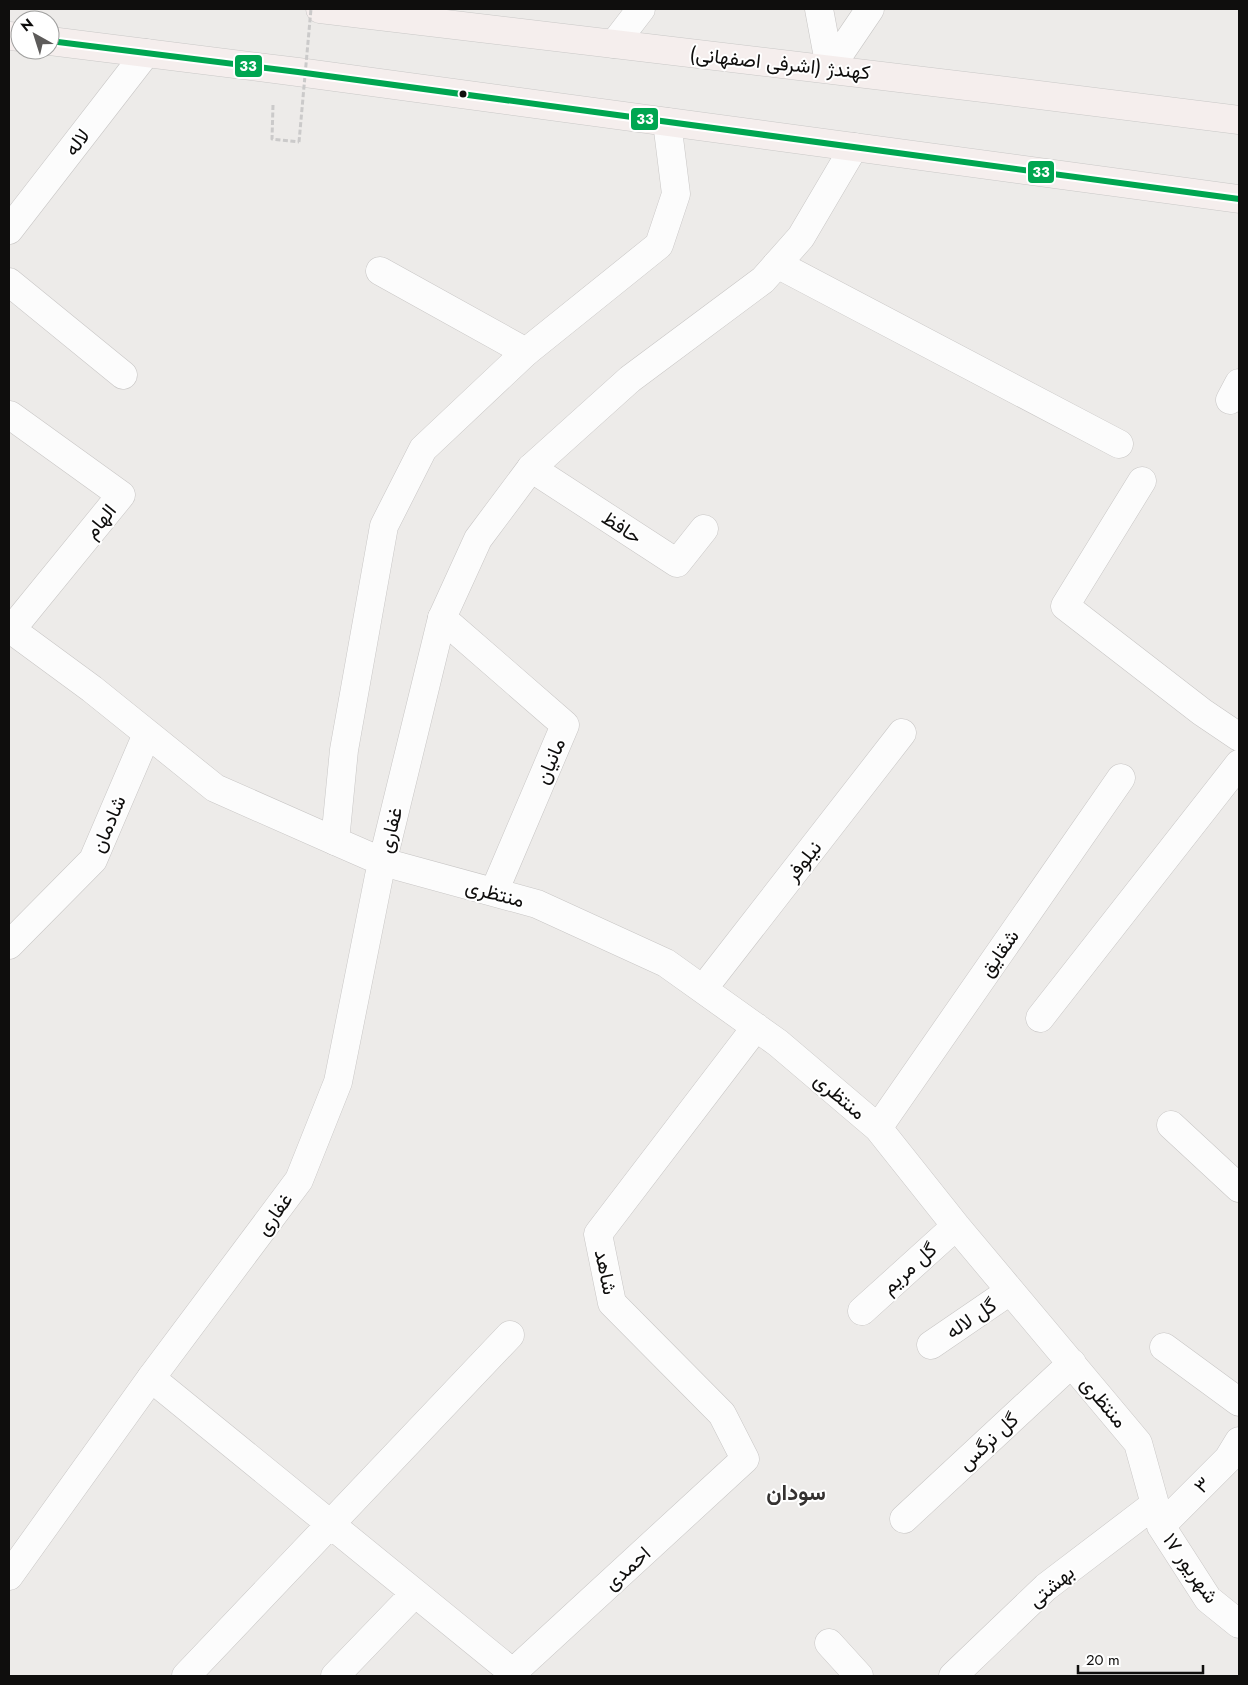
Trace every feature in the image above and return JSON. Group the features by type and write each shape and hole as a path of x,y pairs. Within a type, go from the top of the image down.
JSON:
{"main road":[{"name":"کهندژ (اشرفی اصفهانی)","path":"320,9 830,68 1239,120"},
{"path":"60,42 1239,200"}],"street":[{"path":"614,44 640,9"},
{"path":"819,9 830,68"},
{"path":"830,68 870,9"},
{"name":"لاله","path":"9,230 146,53"},
{"path":"335,841 344,750 384,526 423,449 526,352 659,245 676,194 667,122"},
{"name":"غفاری","path":"9,1576 151,1378 299,1180 338,1082 382,862 442,618 478,539 531,468 630,379 762,280 801,237 854,147"},
{"path":"777,264 1119,444"},
{"path":"380,271 526,352"},
{"path":"9,282 123,374"},
{"name":"الهام","path":"10,415 121,495 10,629"},
{"name":"حافظ","path":"531,468 677,563 704,528"},
{"path":"1142,480 1065,606 1202,712 1239,737"},
{"name":"مانیان","path":"442,618 566,725 494,892"},
{"name":"منتظری","path":"10,629 92,689 215,788 382,862 537,904 666,963 756,1027 878,1128 956,1226 1138,1443 1158,1515"},
{"name":"نیلوفر","path":"703,989 902,733"},
{"name":"شادمان","path":"11,938 92,860 147,734"},
{"path":"1040,1018 1239,764"},
{"name":"شقایق","path":"878,1128 1121,778"},
{"name":"شاهد","path":"745,1460 722,1414 612,1303 598,1234 756,1027"},
{"path":"1171,1124 1239,1188"},
{"name":"گل مریم","path":"862,1311 956,1226"},
{"name":"گل لاله","path":"931,1345 1010,1291"},
{"path":"186,1676 510,1335"},
{"path":"1164,1347 1239,1402"},
{"name":"گل نرگس","path":"904,1519 1072,1363"},
{"path":"151,1378 415,1593 511,1674"},
{"name":"۳","path":"1158,1515 1228,1459 1239,1441"},
{"name":"احمدی","path":"511,1674 745,1460"},
{"name":"۱۷ شهریور","path":"1158,1515 1208,1600 1239,1624"},
{"name":"بهشتی","path":"953,1676 1046,1587 1158,1515"},
{"path":"336,1676 415,1593"},
{"path":"829,1643 860,1676"}],"path":[{"path":"272,139 299,142 311,9"}],"transit line":[{"name":"33","path":"60,42 298,72 1239,199"}],"district":[{"name":"سودان","path":"796,1492"}]}
